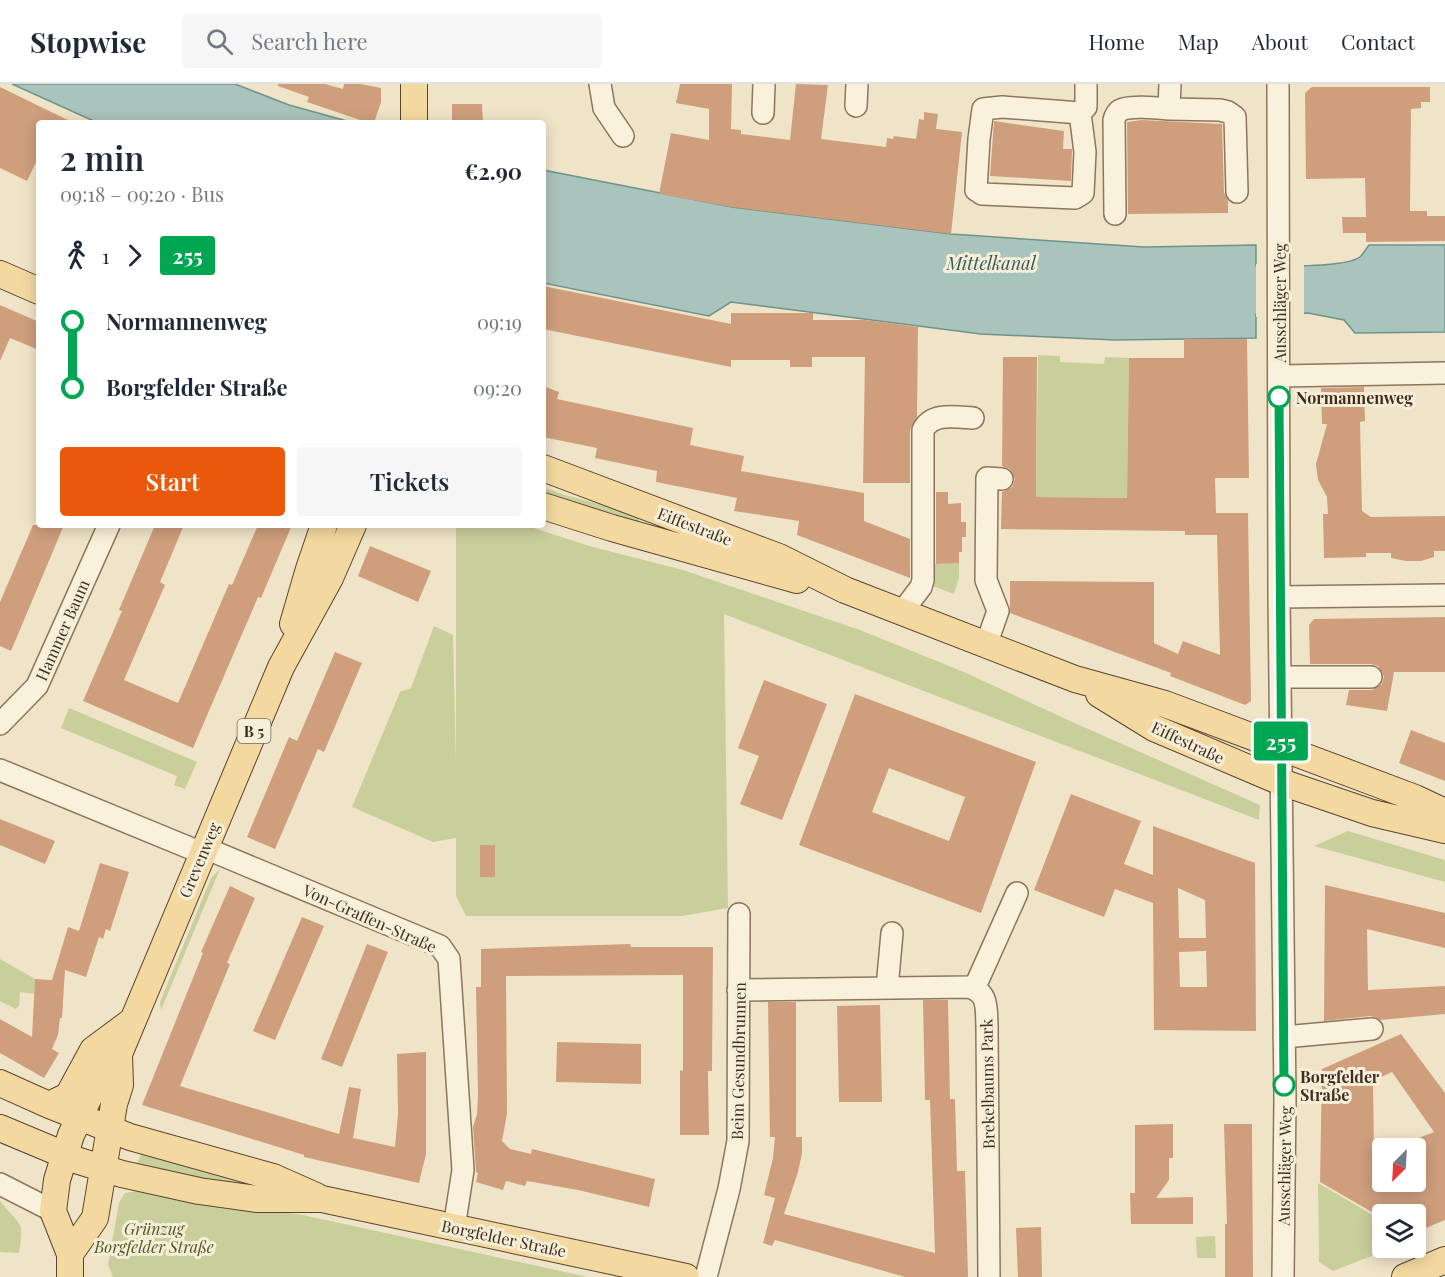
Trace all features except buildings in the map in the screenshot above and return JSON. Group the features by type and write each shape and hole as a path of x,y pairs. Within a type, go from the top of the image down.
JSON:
{"main road":[{"path":"414,84 414,120"},
{"path":"0,257 36,273"},
{"path":"0,274 36,290"},
{"name":"Eiffestraße","path":"546,469 779,557 845,590 986,645 1076,679 1165,704 1415,798 1445,812"},
{"name":"Eiffestraße","path":"546,507 795,580 845,590"},
{"name":"Grevenweg","path":"281,667 323,528"},
{"name":"Grevenweg","path":"79,1134 99,1076 119,1054 281,667 330,578 352,528"},
{"name":"Eiffestraße","path":"1076,679 1154,728 1281,782 1372,813 1445,830"},
{"path":"79,1134 68,1096 93,1050 133,1021"},
{"name":"Grevenweg","path":"79,1134 114,1104 120,1084 119,1054"},
{"path":"0,1083 79,1134"},
{"path":"1,1132 36,1143 79,1134"},
{"path":"1,1132 28,1158 46,1167 57,1180"},
{"name":"Borgfelder Straße","path":"79,1134 273,1177 303,1188 322,1199"},
{"name":"Borgfelder Straße","path":"79,1134 199,1191 256,1199 322,1199 686,1277"},
{"name":"B 5","path":"70,1265 53,1211 57,1180 79,1134"},
{"name":"B 5","path":"70,1265 95,1218 98,1197 79,1134"},
{"path":"1411,1276 1445,1260"}],"street":[{"path":"600,84 604,108 623,136"},
{"path":"763,114 764,84"},
{"path":"856,106 857,84"},
{"path":"1169,109 1170,84"},
{"name":"Ausschläger Weg","path":"1278,84 1279,597 1284,1037 1283,1277"},
{"path":"1084,101 1083,193 1075,198 982,194 976,190 983,109 1084,101 1116,113"},
{"path":"1115,214 1114,120 1120,109 1228,112 1235,117 1237,192"},
{"path":"1279,376 1445,373"},
{"path":"902,612 921,587 923,580 923,430 928,422 935,418 973,418"},
{"path":"986,645 998,611 986,580 987,478 1002,479"},
{"name":"Hammer Baum","path":"0,724 37,687 108,528"},
{"path":"1279,597 1445,595"},
{"path":"1280,677 1371,677"},
{"path":"0,770 203,850"},
{"name":"Von-Graffen-Straße","path":"203,850 367,914 440,946 449,959 463,1170 454,1228"},
{"path":"738,990 974,989 1017,893"},
{"name":"Beim Gesundbrunnen","path":"706,1277 729,1189 738,1141 739,914"},
{"path":"887,988 892,933"},
{"name":"Brekelbaums Park","path":"974,989 979,991 986,1001 989,1277"},
{"path":"1284,1037 1372,1029"},
{"path":"0,1184 53,1211"}],"green space":[{"path":"1038,355 1060,356 1060,362 1104,364 1105,357 1129,358 1127,498 1036,497"},
{"path":"546,488 637,514 639,521 637,524 546,497"},
{"path":"456,528 533,528 593,547 683,570 860,630 964,672 1260,805 1259,820 724,614 728,908 682,916 466,916 456,896 456,838 433,842 352,807 400,692 411,688 434,626 453,635 456,764"},
{"path":"959,563 959,578 954,594 930,585 930,564"},
{"path":"69,708 197,762 185,789 174,785 177,776 61,728"},
{"path":"1348,831 1445,860 1445,882 1314,846"},
{"path":"220,869 161,1010 160,1002 211,878"},
{"path":"0,959 35,979 34,994 20,992 19,1006 16,1009 0,1001"},
{"path":"141,1154 255,1184 254,1189 136,1167"},
{"path":"1318,1183 1372,1215 1372,1256 1333,1271 1319,1262"},
{"name":"Grünzug Borgfelder Straße","path":"137,1191 220,1208 298,1214 588,1277 113,1277 108,1265 119,1203 125,1193"},
{"path":"0,1200 21,1228 19,1253 0,1252"},
{"path":"1215,1236 1216,1258 1197,1258 1196,1237"}],"water":[{"path":"12,84 235,84 289,105 343,120 91,120"},
{"name":"Mittelkanal","path":"546,171 732,207 951,234 1144,247 1256,245 1256,266 1310,266 1352,261 1360,257 1369,245 1445,245 1445,332 1355,333 1344,320 1308,313 1256,314 1256,338 1115,340 981,334 731,302 709,316 546,284"}],"pier":[{"path":"1256,264 1304,265 1304,316 1256,317"}],"bus line":[{"name":"255","path":"1279,397 1284,1085"}],"place":[{"name":"Normannenweg","path":"1279,397"},
{"name":"Borgfelder Straße","path":"1284,1085"}]}
